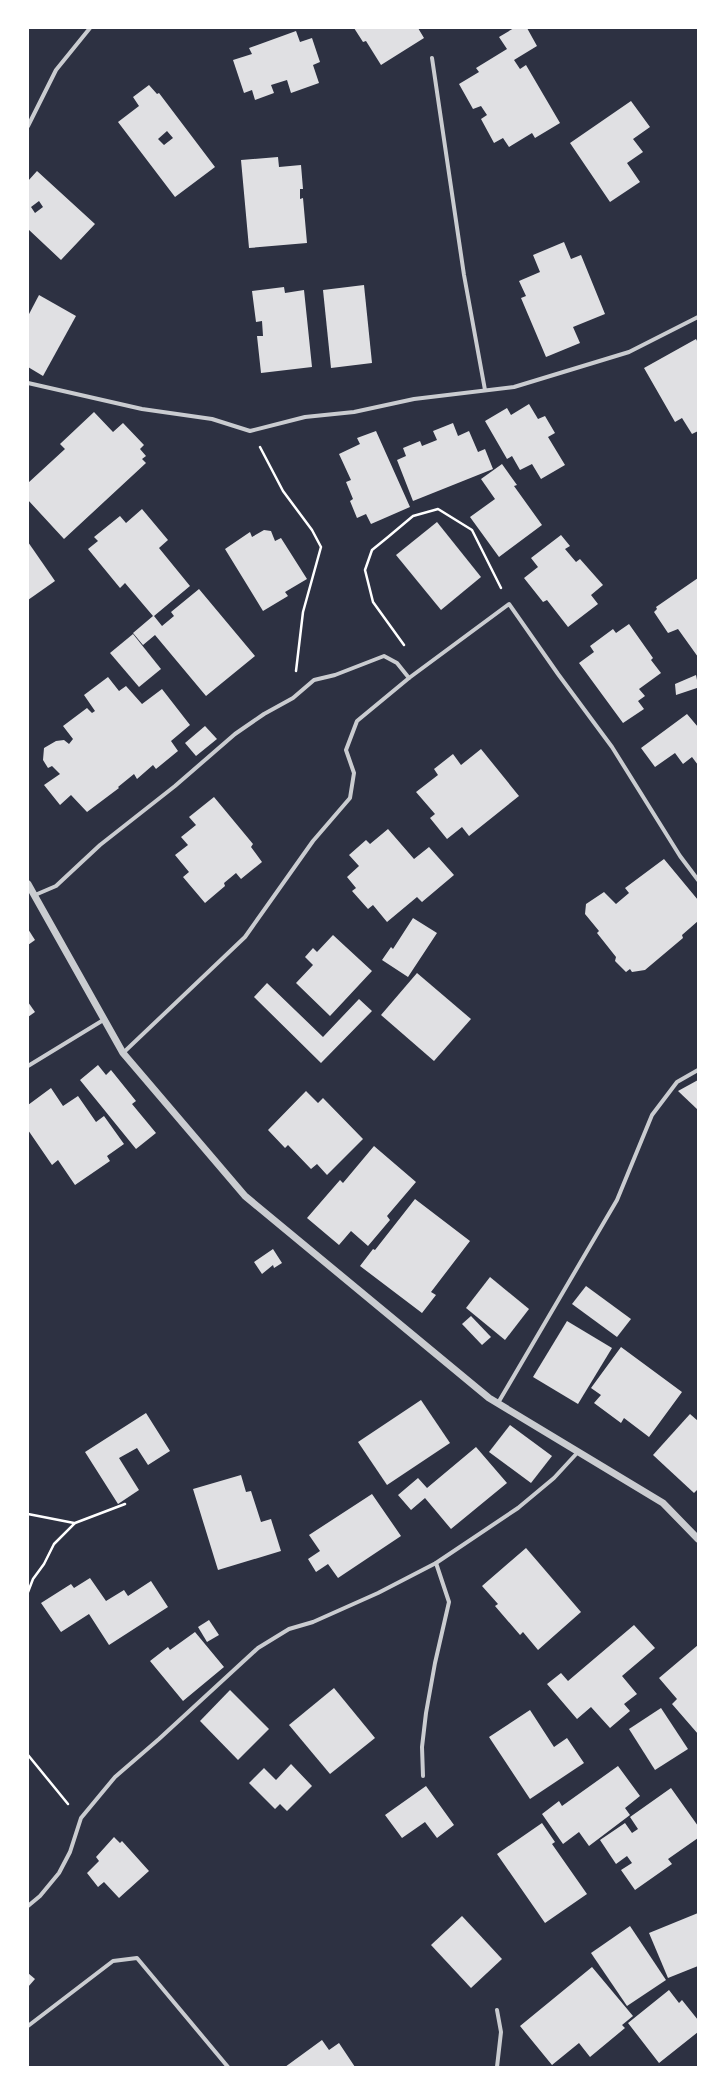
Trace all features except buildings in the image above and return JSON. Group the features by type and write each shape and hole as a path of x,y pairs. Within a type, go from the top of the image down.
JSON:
{"street":[{"path":"28,126 56,70 90,28"},
{"path":"432,58 462,268 484,390"},
{"path":"28,383 31,385 142,409 212,419 250,431 305,417 354,412 414,399 514,387 629,352 698,317"},
{"path":"123,1053 245,937 313,841 350,798 354,773 346,750 357,721 409,678 509,604 612,747 680,856 698,880"},
{"path":"35,895 56,886 100,845 175,786 235,734 264,714 293,698 314,680 334,675 384,656 396,663 409,678"},
{"path":"28,884 123,1053 245,1196 498,1403 663,1503 698,1539"},
{"path":"28,1066 105,1019"},
{"path":"498,1403 617,1200 652,1115 677,1082 698,1070"},
{"path":"28,1906 40,1896 59,1873 70,1852 81,1818 115,1777 159,1739 258,1648 288,1629 312,1622 378,1594 436,1564 518,1508 554,1478 578,1452"},
{"path":"423,1776 422,1747 426,1713 435,1663 449,1602 436,1564"},
{"path":"28,2026 113,1961 137,1958 228,2067"},
{"path":"497,2010 501,2032 497,2067"}],"path":[{"path":"250,431 283,491 312,530 321,547 303,612 293,698"},
{"path":"425,667 408,651 373,602 365,570 372,550 414,516 438,509 472,530 509,604"},
{"path":"28,1592 33,1579 44,1564 54,1544 75,1523 125,1504"},
{"path":"28,1514 55,1521 75,1523"},
{"path":"28,1755 52,1787 81,1818"}]}
